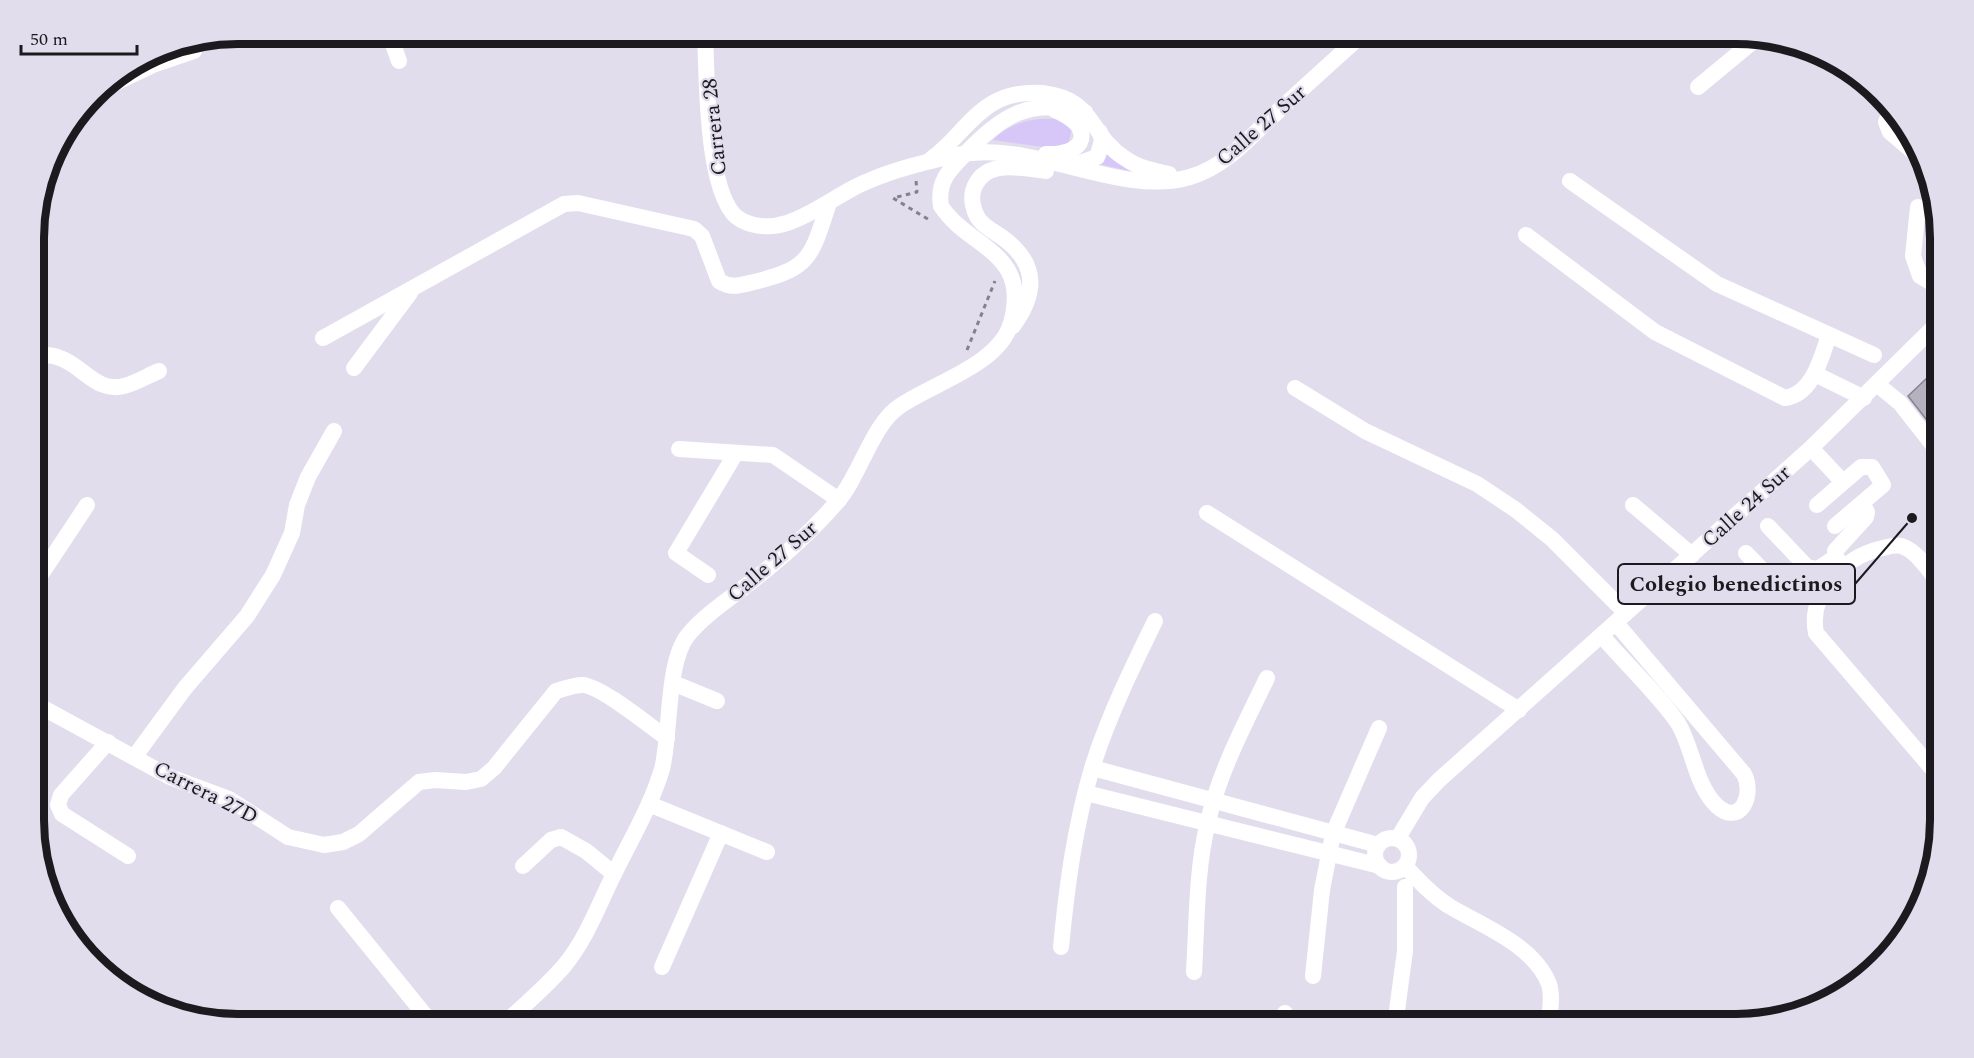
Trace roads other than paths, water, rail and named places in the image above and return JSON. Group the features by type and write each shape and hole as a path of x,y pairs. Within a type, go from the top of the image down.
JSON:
{"street":[{"path":"393,44 399,61"},
{"name":"Carrera 28","path":"706,44 712,154 724,200 739,219 754,225 774,226 795,220 862,183 901,168"},
{"name":"Calle 27 Sur","path":"514,1014 563,967 584,937 649,804 662,768 673,683 685,638 698,624 780,560 839,500 886,418 897,407 978,362 1004,339 1028,302 1031,277 1016,248 978,218 972,194 983,175 1002,166 1161,182 1200,173 1226,158 1352,44"},
{"path":"1698,87 1749,45"},
{"path":"139,71 194,51"},
{"path":"928,162 989,105 1016,94 1058,95 1070,99 1085,112 1125,159 1141,167 1174,175 1200,173"},
{"path":"1004,339 1011,323 1014,303 1009,273 1000,257 990,247 962,228 941,206 940,187 946,173 993,125 1019,112 1050,108 1085,112"},
{"path":"1000,152 1068,154 1075,149 1080,141 1078,124 1070,116 1050,108"},
{"path":"1888,117 1886,122 1890,132 1907,147"},
{"path":"1071,166 1096,157 1102,141 1100,132"},
{"name":"Calle 27 Sur","path":"901,168 972,152 1000,152 1136,180"},
{"path":"1570,181 1717,284 1874,355"},
{"path":"323,338 571,202 694,229 702,236 719,281 734,287 784,274 797,268 806,259 817,237 829,203"},
{"path":"1918,207 1912,256 1920,276 1930,282"},
{"path":"1526,235 1655,332 1785,398 1792,397 1802,390 1815,374 1829,335"},
{"path":"354,368 414,287"},
{"name":"Calle 24 Sur","path":"1398,838 1422,798 1811,448 1930,331"},
{"path":"44,356 54,355 69,360 91,380 105,386 122,387 159,371"},
{"path":"1815,374 1864,398"},
{"path":"1878,384 1900,403 1930,441"},
{"path":"1295,388 1365,431 1477,484 1516,510 1552,539 1621,618 1744,774 1749,785 1749,795 1744,807 1736,812 1726,812 1718,807 1697,772 1677,723 1602,636"},
{"path":"135,756 184,688 247,616 273,575 292,533 297,505 308,477 334,431"},
{"path":"1811,448 1842,481"},
{"path":"679,449 773,455 839,500"},
{"path":"708,575 676,553 736,453"},
{"path":"1817,506 1842,481 1861,467 1872,466 1883,485 1863,505 1835,526"},
{"path":"1633,505 1692,555"},
{"path":"1863,505 1867,512 1866,517 1835,551 1839,562 1817,609 1814,621 1816,633 1930,766"},
{"path":"44,570 87,506"},
{"path":"1207,513 1519,710"},
{"path":"1768,526 1807,567 1818,569"},
{"path":"1746,553 1770,578 1788,585 1801,581 1818,569 1869,551 1895,545 1913,552 1930,573"},
{"path":"1061,946 1067,882 1093,768 1127,679 1155,621"},
{"path":"1194,972 1199,876 1207,824 1213,801 1267,678"},
{"path":"673,683 717,701"},
{"name":"Carrera 27D","path":"44,709 135,756 170,777 229,799 288,837 324,845 343,842 359,834 419,782 435,780 466,782 481,779 494,768 556,691 571,686 583,685 600,692 667,738"},
{"path":"1313,976 1317,924 1334,834 1378,728"},
{"path":"108,742 61,795 58,805 62,814 128,856"},
{"path":"1093,768 1378,846"},
{"path":"1086,793 1329,855 1392,868 1405,887 1425,900 1448,905"},
{"path":"649,804 767,852"},
{"path":"662,967 721,833"},
{"path":"522,866 551,840 561,837 571,841 614,874"},
{"path":"1392,868 1408,850 1398,838 1387,838 1378,846 1376,860 1524,952 1541,970 1549,985 1550,1014"},
{"path":"1396,1014 1405,951 1405,887"},
{"path":"338,908 424,1014"}],"waterway":[{"path":"1812,998 1849,978"}],"place":[{"name":"Colegio benedictinos","path":"1912,518"}]}
